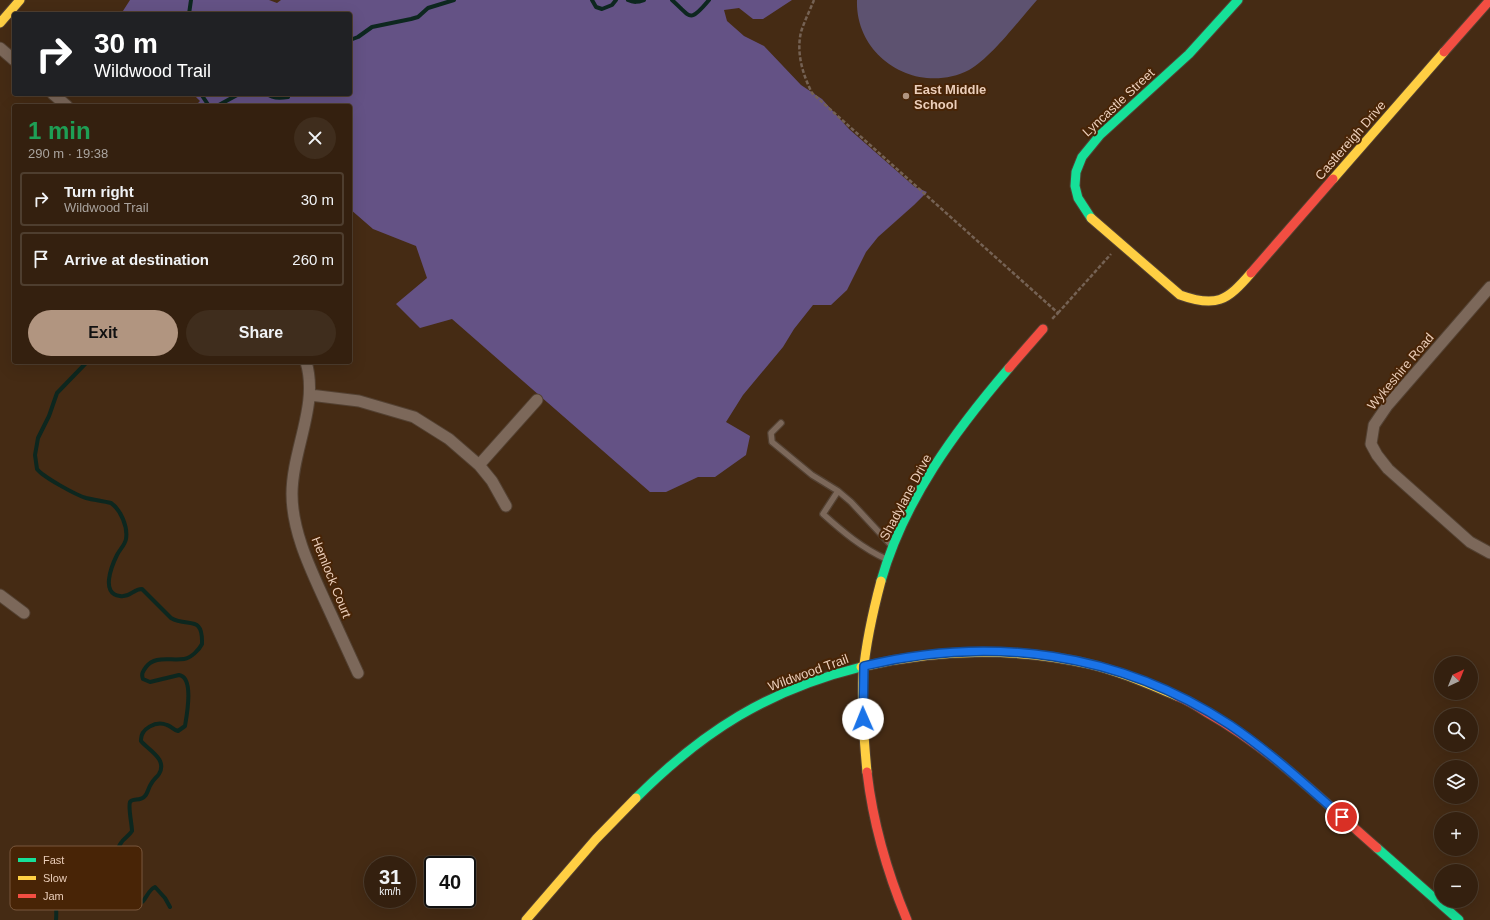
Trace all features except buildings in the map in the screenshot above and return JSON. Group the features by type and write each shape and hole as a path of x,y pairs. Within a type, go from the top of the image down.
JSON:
{"street":[{"path":"0,23 20,0"},
{"name":"Lyncastle Street","path":"1229,296 1214,302 1197,302 1180,295 1090,217 1081,205 1074,186 1079,163 1089,146 1203,40 1238,0"},
{"name":"Castlereigh Drive","path":"1229,296 1238,288 1490,0"},
{"path":"0,48 12,58"},
{"path":"55,96 65,104"},
{"name":"Wykeshire Road","path":"1490,287 1387,406 1374,425 1371,444 1377,455 1388,469 1470,542 1490,553"},
{"name":"Shadylane Drive","path":"907,920 882,851 872,808 868,780 864,726 864,666 875,604 892,547 922,487 954,437 985,396 1043,329"},
{"name":"Hemlock Court","path":"307,364 309,372 310,395 293,470 292,495 297,526 308,564 358,673"},
{"path":"310,395 359,401 414,417 449,439 479,466 492,481 506,506"},
{"path":"479,466 537,400"},
{"path":"0,595 24,613"},
{"name":"Wildwood Trail","path":"526,920 632,801 665,770 706,737 740,714 812,682 864,666 889,660 927,654 975,650 1054,656 1084,662 1136,678 1161,688 1219,719 1255,743 1285,767 1459,920"}],"lane":[{"path":"780,423 771,433 772,442 812,475 838,491 851,502 892,547"},
{"path":"838,491 823,514 839,529 867,550 887,560"}],"path":[{"path":"814,0 801,32 800,52 804,75 812,94 1058,313"},
{"path":"1043,329 1120,244"}],"shaded area":[{"path":"130,0 269,0 277,3 281,0 792,0 763,19 753,19 739,8 724,10 727,21 744,36 764,46 801,85 822,99 849,129 915,187 927,192 878,237 866,252 847,290 831,305 813,305 794,329 783,347 743,395 726,422 750,436 746,455 715,477 698,477 666,492 650,492 452,319 420,328 396,304 427,278 416,246 373,229 352,211 352,104 197,104 200,101 195,96 352,96 352,12 122,12"},
{"path":"857,0 1037,0 995,48 978,64 969,70 949,77 930,78 911,75 893,66 878,54 866,39 859,21"}],"waterway":[{"path":"189,12 191,0"},
{"path":"352,39 358,37 372,27 418,17 428,8 454,0"},
{"path":"592,0 596,7 602,9 612,5 616,0"},
{"path":"628,0 632,2 644,0"},
{"path":"672,0 690,15 697,13 709,0"},
{"path":"202,96 208,104"},
{"path":"221,104 235,96"},
{"path":"270,96 280,98 288,96"},
{"path":"85,364 57,393 49,416 38,438 35,455 37,469 53,481 75,493 86,498 111,503 121,514 126,529 125,541 110,572 110,590 114,594 126,596 136,590 142,589 171,618 177,621 197,625 202,635 202,644 197,651 189,657 184,659 163,659 154,661 150,663 143,671 143,679 150,682 179,675 184,677 187,682 188,689 187,713 185,726 178,731 163,724 158,724 146,729 143,733 141,741 159,759 161,769 145,796 130,802 129,808 132,831 119,846"},
{"path":"142,902 155,887 165,898 170,907"},
{"path":"56,910 56,920"}],"traffic: fast":[{"path":"1091,218 1078,198 1075,186 1076,172 1082,157 1100,135 1189,54 1238,0"},
{"path":"881,581 903,522 933,468 969,416 1009,368"},
{"path":"636,798 686,752 739,716 796,688 827,676 861,667"},
{"path":"1377,848 1459,920"}],"traffic: slow":[{"path":"0,23 20,0"},
{"path":"1333,179 1444,52"},
{"path":"1091,218 1180,295 1203,301 1220,299 1235,290 1251,273"},
{"path":"867,772 862,686 870,627 881,581"},
{"path":"861,667 889,661 946,654 975,652 1032,655 1089,664 1111,670 1177,696"},
{"path":"526,920 596,839 636,798"}],"traffic: jam":[{"path":"1444,52 1490,0"},
{"path":"1251,273 1333,179"},
{"path":"1009,368 1043,329"},
{"path":"1177,696 1192,703 1229,726 1274,758 1316,793 1377,848"},
{"path":"867,772 877,829 887,866 907,920"}],"place":[{"name":"East Middle School","path":"906,96"}],"route":[{"path":"863,719 864,666 920,655 975,650 1029,653 1084,662 1136,678 1161,688 1230,725 1285,767 1342,817"}]}
